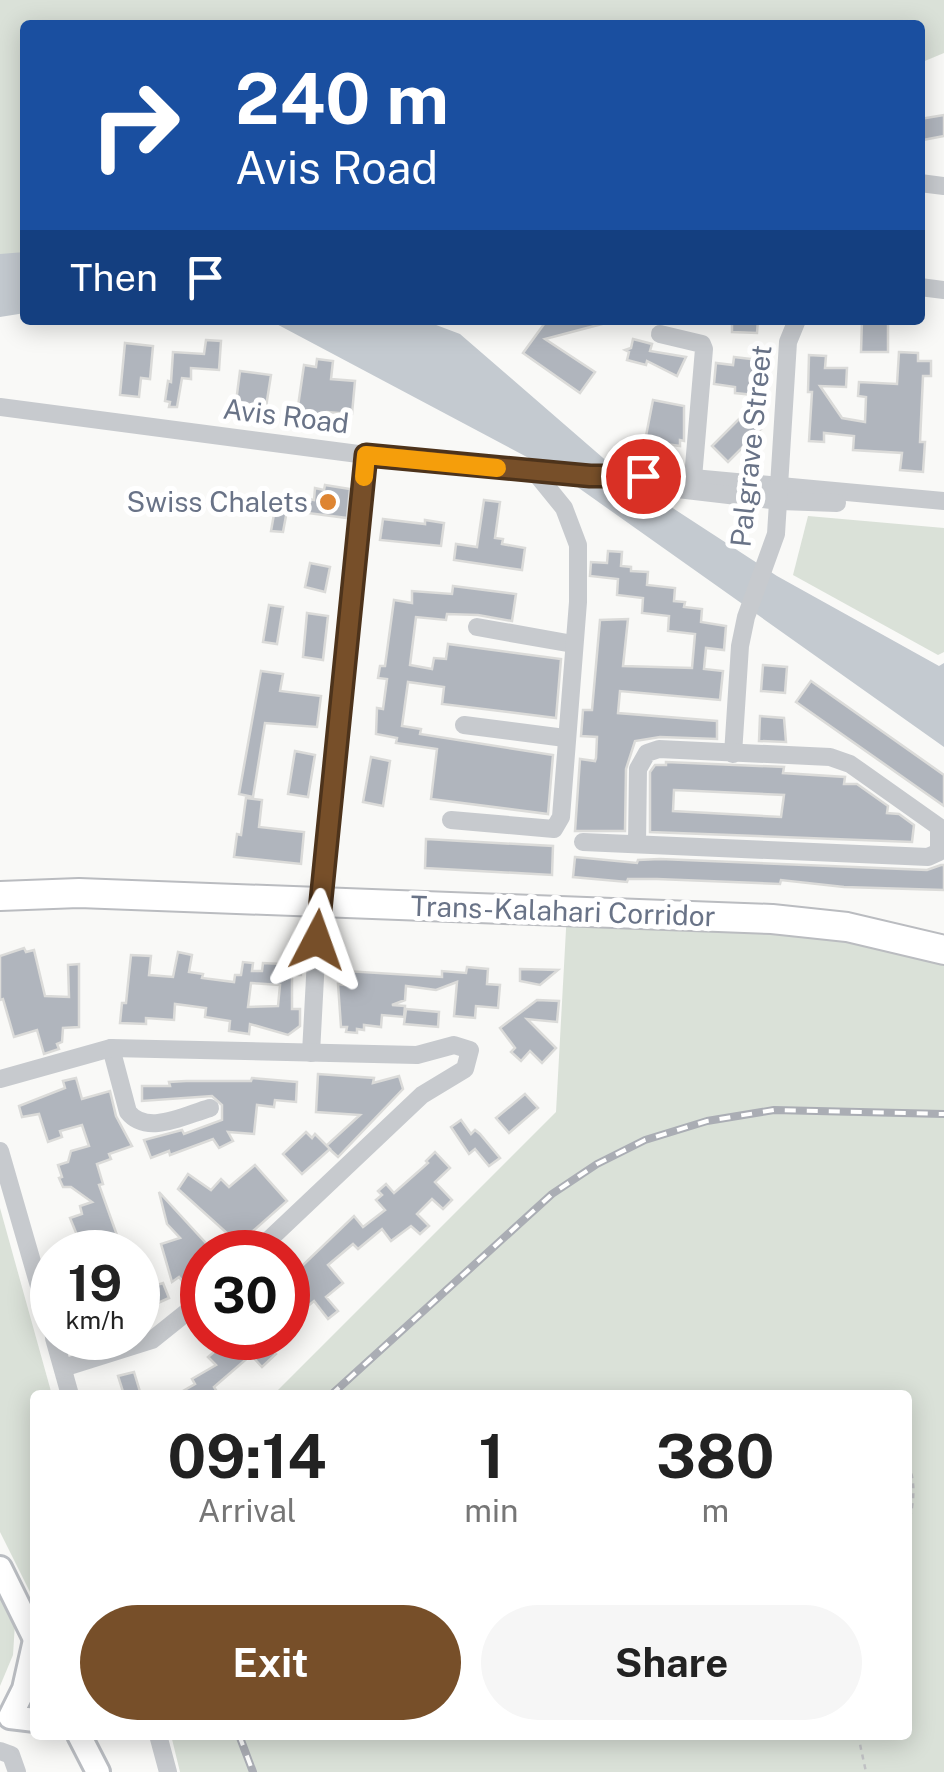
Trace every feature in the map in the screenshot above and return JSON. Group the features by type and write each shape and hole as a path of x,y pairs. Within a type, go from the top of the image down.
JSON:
{"highway":[{"name":"Trans-Kalahari Corridor","path":"0,896 79,893 772,919 847,927 944,950"}],"main road":[{"path":"0,1568 30,1630"},
{"path":"30,1662 24,1689 5,1718 30,1720"},
{"path":"78,1740 98,1772"}],"street":[{"name":"Palgrave Street","path":"733,754 740,646 746,618 773,548 780,494 788,342 795,325"},
{"path":"660,334 697,343 704,349 693,478"},
{"name":"Avis Road","path":"0,407 366,455 534,471 693,478 780,494"},
{"path":"311,1053 319,902 366,455"},
{"path":"451,820 554,829 561,817 578,602 578,545 564,508 534,471"},
{"name":"Avis Road","path":"625,477 641,484 944,501"},
{"path":"477,627 573,644"},
{"path":"464,725 566,738"},
{"path":"583,842 928,858 938,852 939,827 850,764 818,756 659,749 647,754 638,769 636,844"},
{"path":"0,1079 111,1048 417,1055 454,1045 470,1050 465,1069 422,1095 279,1230"},
{"path":"111,1048 128,1112 135,1120 151,1124 210,1108"},
{"path":"417,1055 426,1074 422,1095"},
{"path":"0,1150 30,1254"},
{"path":"63,1368 152,1340 180,1318"},
{"path":"61,1360 69,1390"},
{"path":"5,1718 30,1708"},
{"path":"159,1740 168,1772"},
{"path":"0,1751 11,1756 17,1772"}],"path":[{"path":"912,1474 912,1508"},
{"path":"859,1740 866,1772"}],"shaded area":[{"path":"0,0 944,0 944,53 925,61 925,20 20,20 20,254 0,254"},
{"path":"20,252 20,314 0,317 0,254"},
{"path":"278,325 436,325 460,334 625,477 777,576 939,666 944,663 944,747 559,474"},
{"path":"808,516 944,528 944,652 938,655 793,575"},
{"path":"567,911 944,950 944,1772 180,1772 172,1740 912,1740 912,1390 278,1390 556,1112"},
{"path":"0,1208 30,1316 30,1360 42,1360 51,1390 30,1390 30,1592 0,1532"},
{"path":"0,1595 15,1623 13,1655 0,1686"}],"building":[{"path":"944,115 944,136 925,140 925,118"},
{"path":"543,325 598,325 545,339 595,372 580,393 523,353"},
{"path":"732,325 758,325 757,333 732,332"},
{"path":"862,325 888,325 888,352 861,352"},
{"path":"633,339 652,344 650,351 686,357 677,376 647,361 646,365 627,360 629,352 625,350 631,348"},
{"path":"206,340 221,341 219,370 191,368 191,379 182,378 177,407 169,407 170,402 165,401 173,352 204,354"},
{"path":"125,343 153,346 150,379 141,378 139,397 120,395"},
{"path":"899,352 918,353 918,361 931,361 931,376 923,376 923,472 900,470 902,453 853,450 854,436 824,433 824,442 809,441 809,355 826,356 825,368 847,368 846,387 820,386 842,418 865,422 866,397 858,396 859,382 897,384"},
{"path":"734,357 768,361 764,396 735,393 735,387 714,384 716,363 733,365"},
{"path":"317,359 333,361 331,379 355,381 352,414 327,412 326,423 296,420 304,365 316,367"},
{"path":"240,371 271,375 266,407 236,402"},
{"path":"653,400 684,406 684,441 680,440 680,446 645,441"},
{"path":"745,413 761,429 728,462 712,446"},
{"path":"325,485 350,489 347,518 300,512 302,498 314,500 315,488 324,490"},
{"path":"484,500 500,502 495,538 503,539 502,544 525,548 522,570 454,560 456,544 477,547"},
{"path":"276,503 288,505 283,532 271,531"},
{"path":"383,519 444,523 441,546 380,540"},
{"path":"608,551 622,552 621,566 648,572 647,585 675,588 674,601 685,602 684,607 702,609 701,622 726,626 724,650 706,648 704,669 723,671 720,700 620,691 618,713 717,721 717,739 660,737 635,741 626,769 625,831 575,831 580,759 596,758 597,737 581,736 583,710 592,710 600,620 628,619 623,666 692,668 695,634 668,631 669,616 642,613 643,598 617,595 618,579 590,576 591,562 607,563"},
{"path":"310,563 330,567 325,592 305,587"},
{"path":"453,586 516,594 512,621 478,615 447,614 446,620 416,617 410,665 432,669 434,658 446,659 448,644 561,659 556,718 442,704 444,687 408,682 402,726 421,729 420,734 553,755 548,814 431,799 437,749 396,743 397,738 376,734 377,708 383,709 387,679 378,678 380,666 385,666 394,600 412,603 412,591 452,594"},
{"path":"269,605 283,607 277,644 263,642"},
{"path":"307,613 328,616 323,660 303,657"},
{"path":"763,665 787,667 785,693 761,691"},
{"path":"261,671 283,674 280,691 321,696 317,727 265,723 253,797 239,794"},
{"path":"811,681 944,775 944,806 796,702"},
{"path":"760,716 784,718 786,742 759,741"},
{"path":"295,751 315,755 308,797 288,794"},
{"path":"371,757 390,761 383,806 363,802"},
{"path":"655,765 784,767 783,773 845,777 844,784 857,784 888,806 887,813 899,814 914,825 912,842 650,832 650,772","holes":["674,790 784,795 781,817 673,811"]},
{"path":"246,798 262,800 259,827 304,832 301,864 234,857"},
{"path":"426,839 553,846 552,875 425,868"},
{"path":"575,857 637,863 660,859 927,870 944,865 944,890 844,887 781,880 780,884 657,879 627,882 573,877"},
{"path":"24,948 26,952 34,950 45,996 69,997 68,965 79,964 79,1027 63,1028 59,1049 44,1054 37,1030 14,1037 3,999 0,1000 0,956"},
{"path":"178,952 192,955 189,972 203,974 202,978 234,982 235,975 241,975 243,962 253,963 252,971 262,971 263,963 302,965 301,975 292,975 292,1009 300,1009 300,1026 288,1035 250,1024 249,1034 229,1031 230,1021 205,1017 206,1008 175,1004 174,1020 146,1018 146,1024 120,1023 131,955 151,956 149,975 173,977","holes":["251,983 280,985 278,1006 248,1007"]},
{"path":"467,967 488,969 487,984 500,985 498,1008 476,1006 475,1018 454,1016 457,982 436,990 406,986 405,1000 392,1005 405,1006 404,1017 382,1015 381,1027 364,1025 364,1030 357,1029 357,1033 341,1027 338,984 345,985 346,971 442,977 442,971 466,973"},
{"path":"520,969 558,970 540,985 520,981"},
{"path":"537,1000 559,1001 557,1022 527,1019 556,1048 542,1063 530,1051 521,1061 511,1052 515,1048 500,1028"},
{"path":"406,1009 439,1012 438,1027 404,1024"},
{"path":"318,1074 374,1078 373,1083 399,1076 403,1089 338,1157 326,1146 360,1115 316,1112"},
{"path":"76,1078 82,1099 110,1091 116,1116 132,1146 109,1154 111,1159 97,1164 103,1184 99,1185 115,1230 75,1230 70,1218 82,1214 80,1206 92,1202 71,1187 63,1187 59,1178 62,1177 58,1165 68,1162 71,1151 89,1146 82,1125 60,1131 62,1137 48,1142 39,1114 22,1117 19,1106 65,1088 63,1081"},
{"path":"252,1078 297,1082 296,1102 275,1100 274,1107 257,1105 254,1134 228,1132 233,1141 219,1148 213,1139 151,1158 144,1140 182,1130 184,1134 222,1120 222,1105 212,1096 142,1101 142,1086"},
{"path":"525,1094 538,1108 509,1133 496,1118"},
{"path":"461,1120 471,1134 475,1130 480,1134 500,1158 489,1166 475,1149 469,1154 451,1127"},
{"path":"306,1132 312,1138 315,1134 330,1149 302,1174 283,1154"},
{"path":"435,1152 450,1168 435,1182 452,1200 443,1209 432,1199 417,1214 429,1226 420,1234 411,1226 391,1241 382,1229 358,1249 353,1244 328,1265 343,1283 326,1297 338,1311 328,1319 314,1301 310,1304 310,1258 354,1216 363,1227 385,1210 376,1200 382,1195 378,1191 386,1184 394,1193"},
{"path":"255,1165 287,1201 254,1230 223,1230 178,1189 188,1174 211,1190 221,1179 229,1187"},
{"path":"159,1192 194,1230 180,1230 180,1238 167,1224"},
{"path":"180,1238 180,1278 172,1282 161,1244"},
{"path":"163,1283 169,1298 160,1302"},
{"path":"211,1360 245,1360 214,1387 216,1390 185,1390 195,1384 192,1379 216,1365"},
{"path":"134,1372 139,1390 122,1390 118,1376"}],"railway":[{"path":"336,1390 552,1194 597,1164 645,1140 707,1121 774,1110 944,1114"},
{"path":"241,1740 253,1772"}],"slow traffic":[{"path":"364,477 366,455 497,468"}],"place":[{"name":"Swiss Chalets","path":"328,502"}],"route":[{"path":"317,940 366,455 590,476 643,476"}]}
